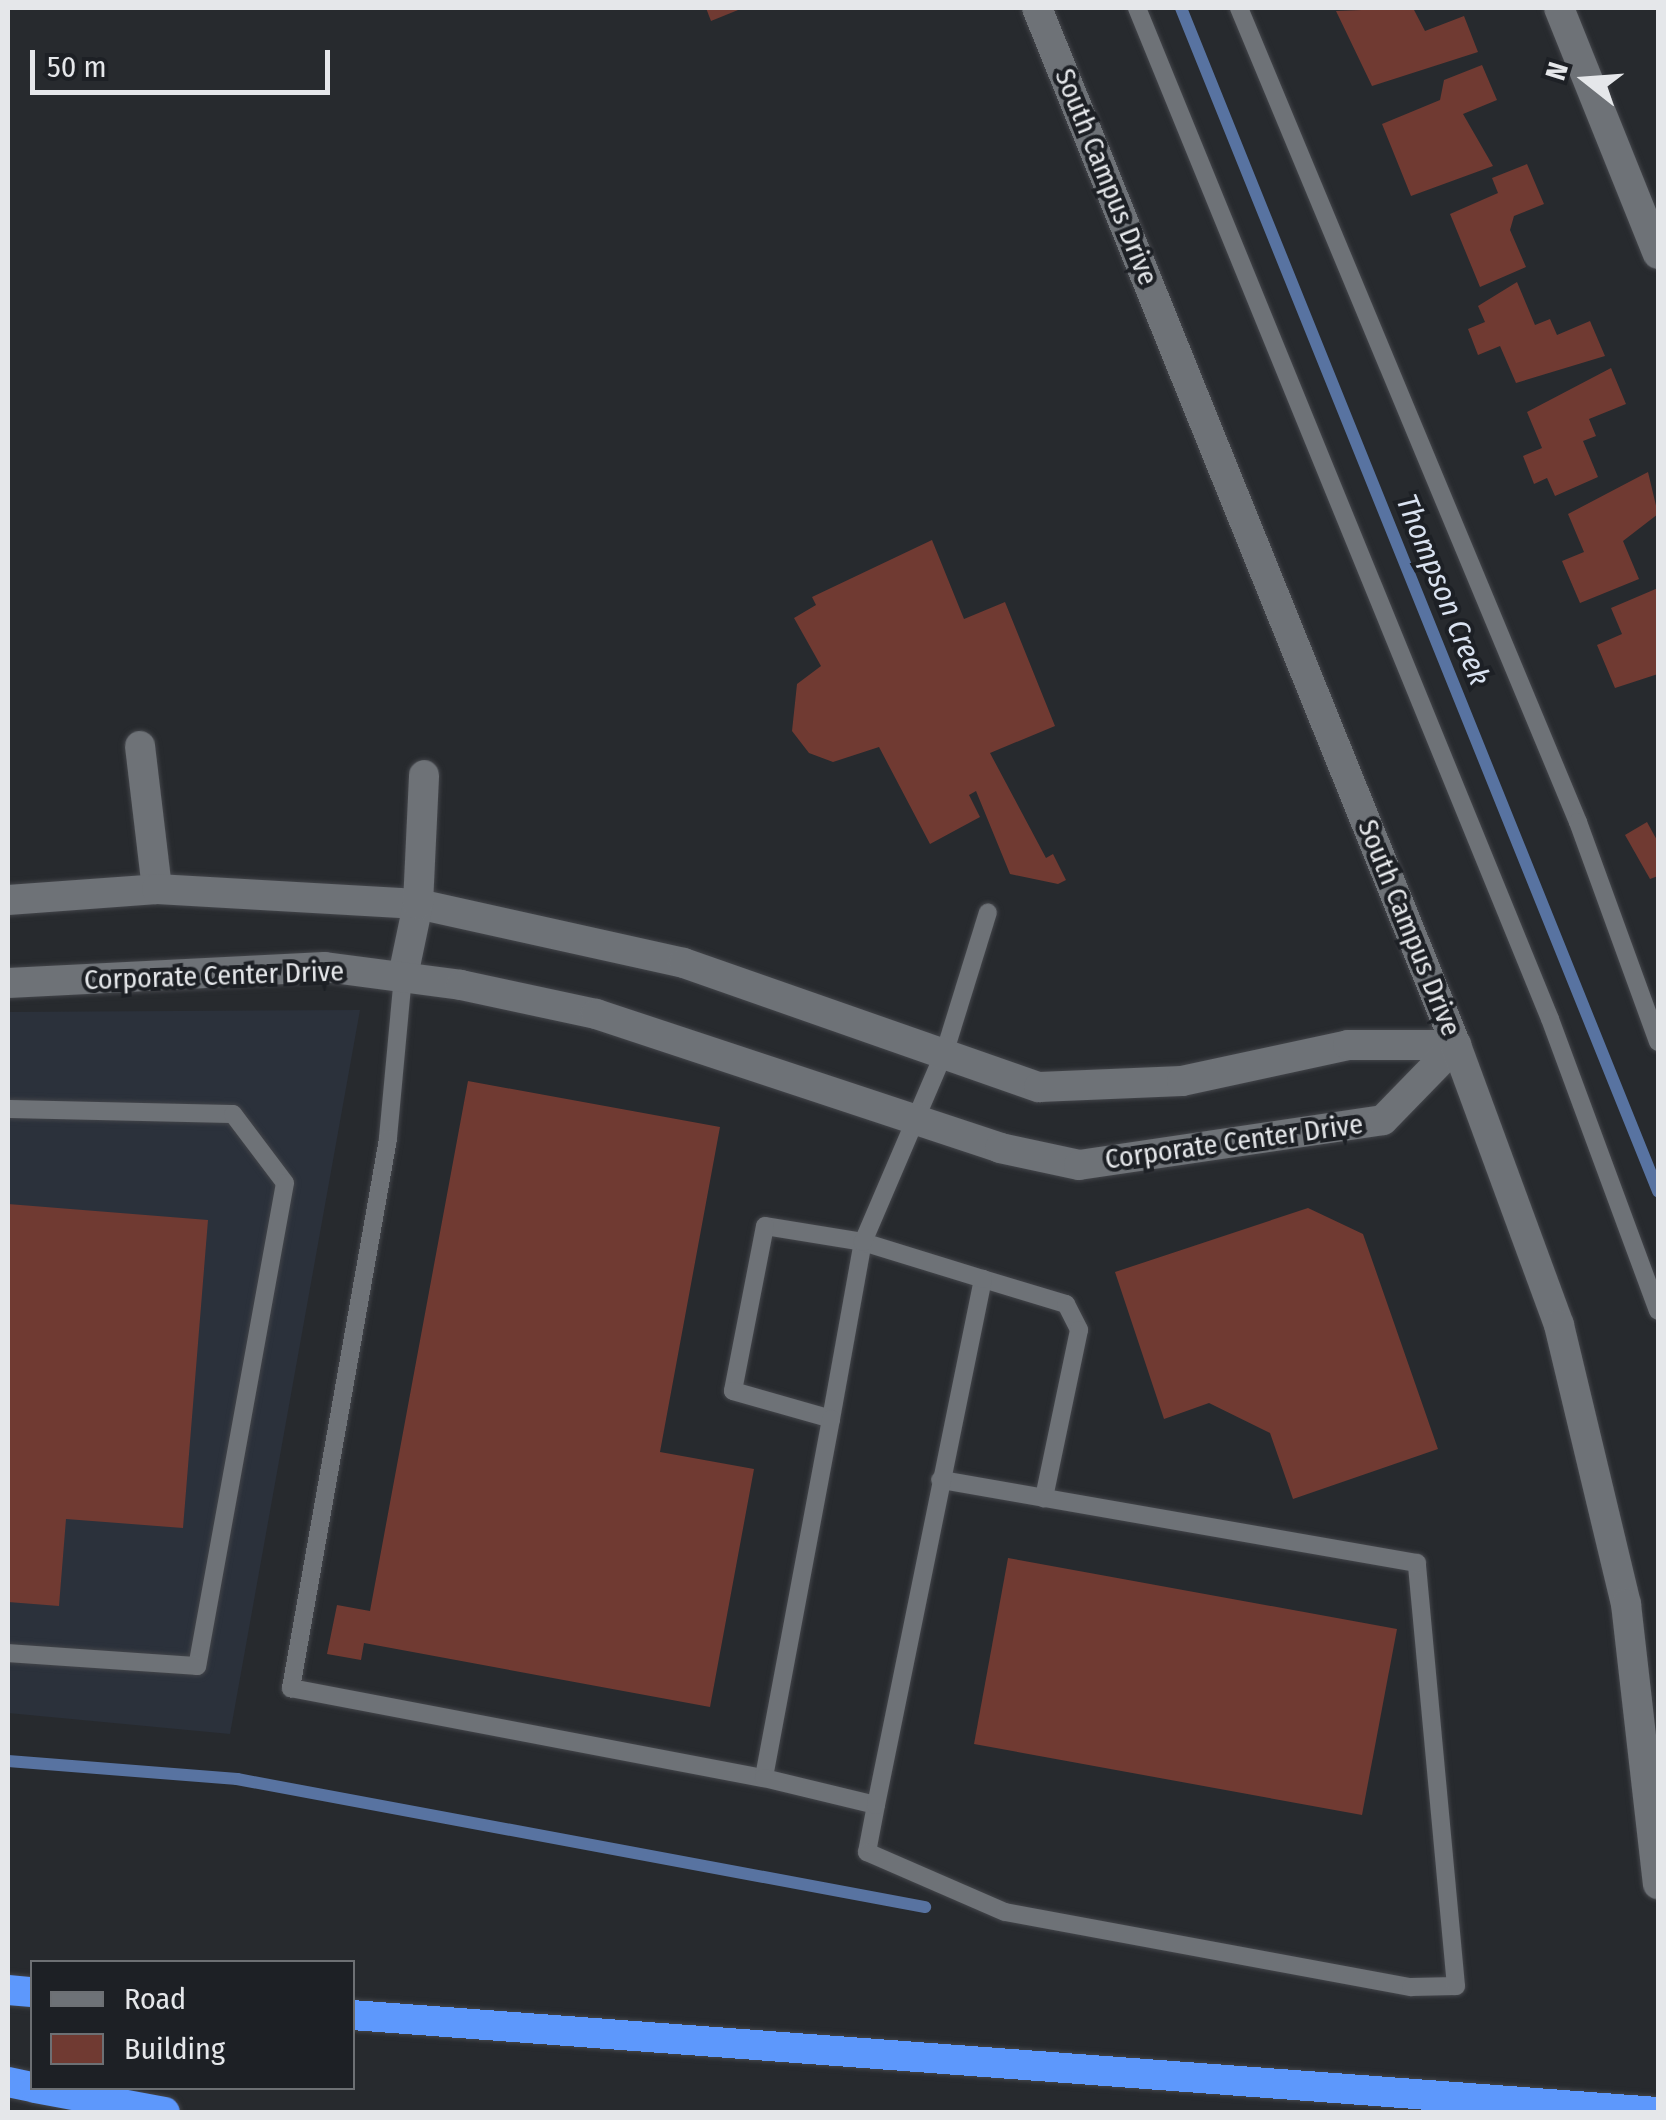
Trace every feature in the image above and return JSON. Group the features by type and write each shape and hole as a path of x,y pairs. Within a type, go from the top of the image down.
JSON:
{"highway":[{"path":"355,2015 1658,2112"},
{"path":"50,2090 166,2112"}],"street":[{"name":"South Campus Drive","path":"1037,8 1456,1045 1560,1325 1597,1468 1626,1604 1658,1884"},
{"path":"1559,8 1658,254"},
{"path":"140,746 157,889"},
{"path":"403,976 418,904 424,776"},
{"path":"8,900 157,889 418,904 684,963 1039,1087 1182,1081 1348,1045 1456,1045"},
{"name":"Corporate Center Drive","path":"8,983 326,966 403,976 596,1014 915,1120 1079,1164 1170,1157 1383,1120 1456,1045"}],"lane":[{"path":"1137,8 1550,1019 1658,1311"},
{"path":"1239,8 1578,822 1658,1042"},
{"path":"764,1778 863,1242 945,1052 988,912"},
{"path":"403,976 388,1139 290,1688 764,1778 876,1805"},
{"path":"8,1109 233,1114 285,1183 196,1666 8,1654"},
{"path":"831,1419 733,1391 765,1226 863,1242 1066,1304 1079,1330 1044,1498"},
{"path":"940,1480 1417,1563 1456,1986 1411,1987 1005,1912 868,1852 940,1480 984,1279"}],"shaded area":[{"path":"360,1010 230,1734 8,1713 8,1012"}],"building":[{"path":"706,8 743,8 711,21"},
{"path":"1413,8 1425,31 1464,16 1478,52 1372,86 1336,11"},
{"path":"1482,65 1497,100 1463,114 1493,166 1411,196 1382,124 1440,100 1444,80"},
{"path":"1527,164 1544,204 1514,216 1510,230 1526,267 1480,287 1450,214 1498,193 1492,178"},
{"path":"1517,282 1535,325 1550,319 1557,335 1590,321 1605,356 1516,383 1500,346 1478,355 1468,329 1485,322 1478,306"},
{"path":"1611,368 1626,404 1589,419 1596,436 1583,441 1598,477 1555,496 1547,478 1534,484 1523,456 1542,448 1527,412"},
{"path":"1648,472 1658,514 1623,541 1639,579 1580,603 1562,561 1584,552 1568,514"},
{"path":"932,540 964,619 1005,602 1055,726 990,753 1046,858 1053,854 1066,880 1058,884 1010,874 976,791 969,795 980,817 930,844 879,747 833,762 809,753 792,731 797,684 821,666 794,618 816,605 812,597"},
{"path":"1658,588 1658,674 1615,688 1597,645 1622,634 1611,608"},
{"path":"1647,822 1658,842 1658,876 1650,879 1625,835"},
{"path":"468,1081 720,1127 660,1452 754,1469 710,1707 364,1643 361,1660 327,1654 337,1605 370,1611"},
{"path":"8,1204 208,1220 183,1528 66,1519 59,1606 8,1602"},
{"path":"1308,1208 1363,1234 1438,1449 1293,1499 1270,1433 1209,1403 1164,1419 1115,1272"},
{"path":"1008,1558 1397,1629 1362,1815 974,1744"}],"waterway":[{"name":"Thompson Creek","path":"1181,8 1658,1191"},
{"path":"8,1761 237,1779 925,1907"}]}
